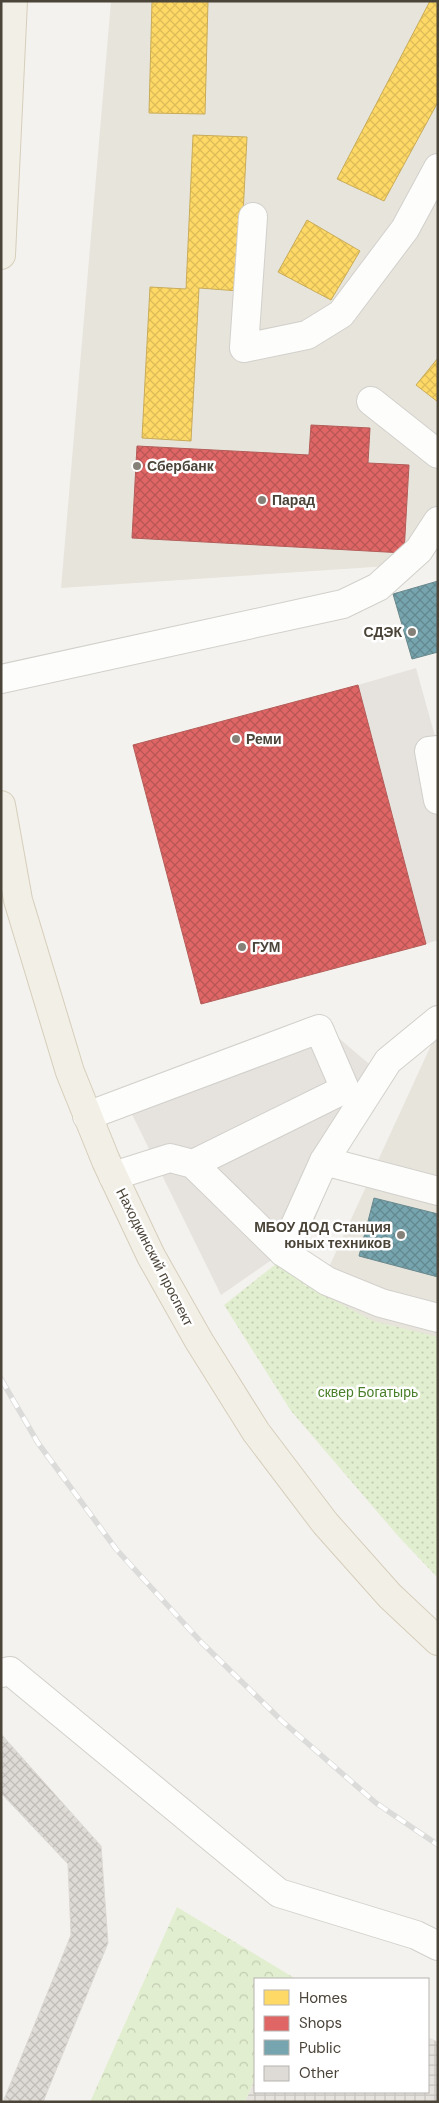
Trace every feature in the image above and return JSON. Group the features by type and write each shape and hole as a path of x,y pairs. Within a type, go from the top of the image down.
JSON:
{"main road":[{"path":"1,255 13,1"},
{"name":"Находкинский проспект","path":"1,805 18,900 70,1072 113,1176 151,1256 194,1333 256,1432 325,1523 390,1596 438,1641"}],"street":[{"path":"253,217 244,348 307,335 341,314 405,229 438,168"},
{"path":"371,401 438,454"},
{"path":"1,679 343,604 378,587 419,550 438,522"},
{"path":"438,750 429,751 438,800"},
{"path":"283,1252 324,1161 388,1062 438,1020"},
{"path":"87,1116 320,1029 345,1089 193,1164"},
{"path":"113,1176 170,1158 193,1164 283,1252 328,1281 381,1303 438,1318"},
{"path":"324,1161 438,1191"},
{"path":"1,1673 10,1671 279,1893 416,1935 438,1946"}],"shaded area":[{"path":"111,1 438,1 438,534 404,565 61,588"},
{"path":"416,668 438,747 438,940 426,944 358,685"},
{"path":"320,1022 375,1069 309,1234 221,1295 122,1094"},
{"path":"438,1030 438,1489 318,1291"},
{"path":"429,2038 438,2042 438,2102 245,2102 254,2081 254,2093 429,2093"}],"green space":[{"name":"сквер Богатырь","path":"281,1260 305,1285 373,1321 438,1337 438,1578 398,1536 291,1411 224,1305"},
{"path":"177,1907 294,1978 254,1978 254,2081 245,2102 90,2102"}],"building: Homes":[{"path":"152,1 208,1 205,114 149,113"},
{"path":"430,1 438,1 438,102 384,201 337,179"},
{"path":"193,135 247,137 239,291 199,288 191,441 142,438 150,287 186,289"},
{"path":"307,220 360,251 331,300 278,272"},
{"path":"438,358 438,402 416,385"}],"building: Shops":[{"path":"311,425 370,428 368,463 409,465 404,553 132,538 137,446 309,455"},
{"path":"358,685 426,944 201,1004 133,745"}],"building: Public":[{"path":"438,581 438,652 412,659 393,594"},
{"name":"МБОУ ДОД Станция юных техников","path":"374,1198 438,1214 438,1277 359,1256"}],"building: Other":[{"path":"1,1734 101,1846 108,1943 43,2102 3,2102 71,1935 68,1864 1,1793"}],"railway":[{"path":"1,1379 38,1443 116,1549 202,1643 282,1721 376,1803 438,1845"}],"place":[{"name":"Сбербанк","path":"137,466"},
{"name":"Парад","path":"262,500"},
{"name":"СДЭК","path":"412,632"},
{"name":"Реми","path":"236,739"},
{"name":"ГУМ","path":"242,947"},
{"name":"МБОУ ДОД Станция юных техников","path":"401,1235"}]}
